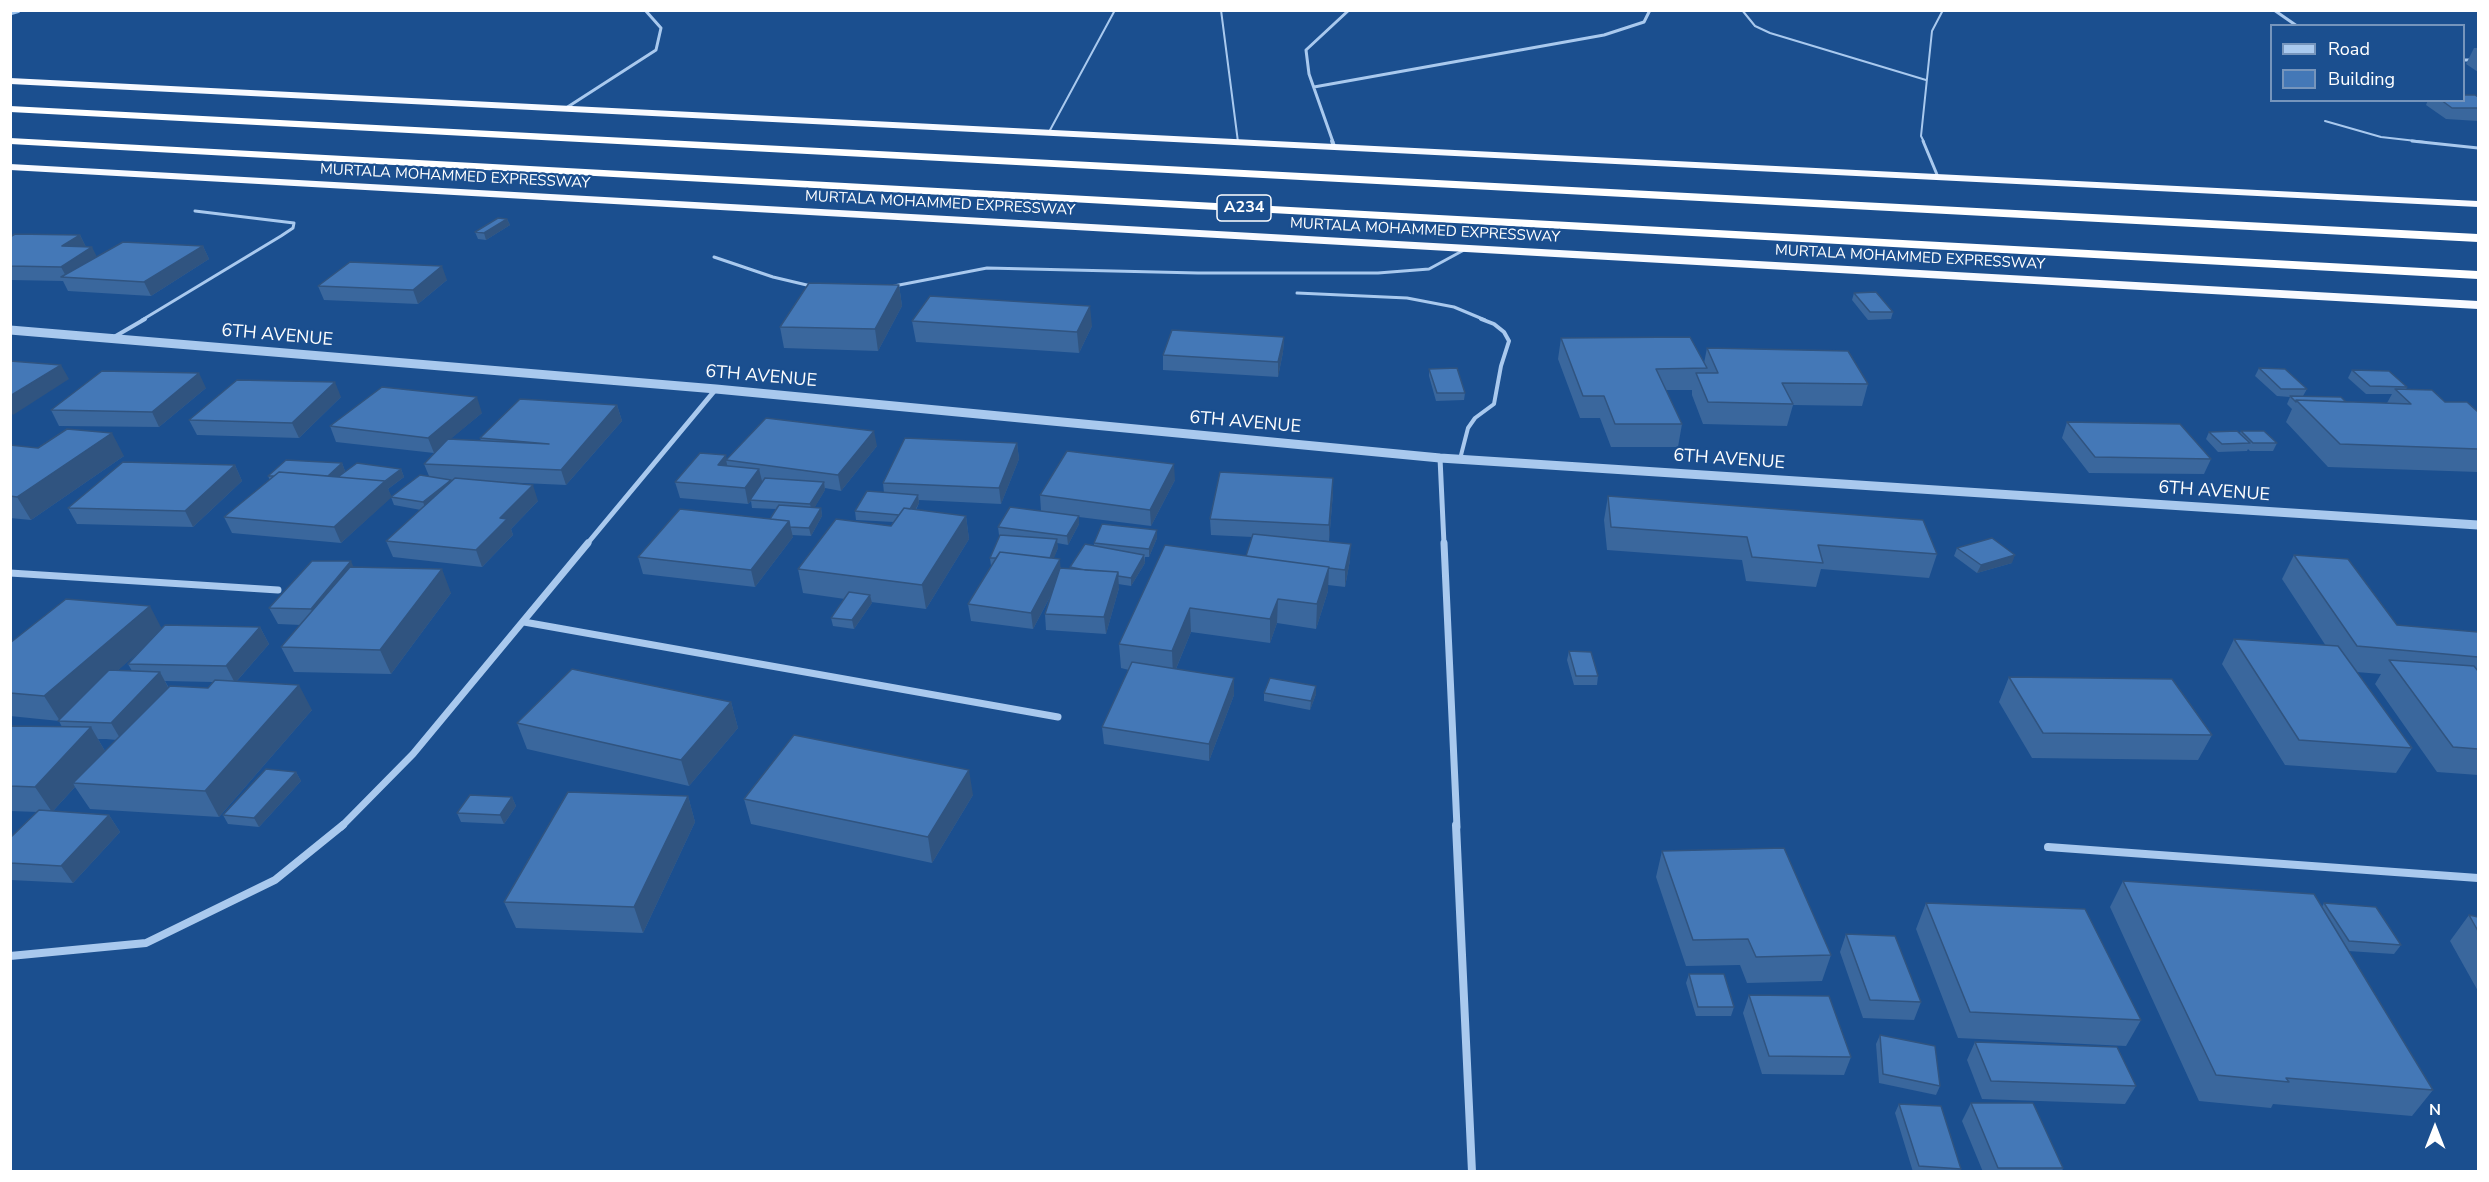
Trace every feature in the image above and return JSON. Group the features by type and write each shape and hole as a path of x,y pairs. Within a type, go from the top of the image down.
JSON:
{"highway":[{"path":"10,81 2478,204"},
{"path":"10,99 105,114"},
{"name":"A234","path":"10,109 2478,238"},
{"name":"MURTALA MOHAMMED EXPRESSWAY","path":"10,143 71,144 2478,275"},
{"name":"MURTALA MOHAMMED EXPRESSWAY","path":"10,167 2478,305"}],"street":[{"path":"566,108 656,50 661,28 645,10"},
{"path":"1334,146 1309,74 1306,50 1349,10"},
{"path":"1314,87 1604,35 1628,29 1644,21 1650,10"},
{"path":"2274,10 2294,24"},
{"name":"6TH AVENUE","path":"10,330 716,389 1440,458 2478,525"},
{"path":"10,956 146,943 275,880 346,823 413,754 716,389"},
{"path":"1440,458 1472,1172"},
{"path":"10,573 278,590"},
{"path":"524,622 1058,717"},
{"path":"2048,847 2478,878"}],"lane":[{"path":"1050,132 1115,10"},
{"path":"1221,10 1238,142"},
{"path":"1742,10 1755,26 1770,33 1926,80"},
{"path":"1938,177 1922,136 1932,30 1942,10"},
{"path":"2325,121 2390,139 2478,148"},
{"path":"112,339 281,236 293,228 294,223 195,210"},
{"path":"892,287 987,268 1058,267 1198,273 1378,273 1429,268 1466,248"},
{"path":"714,257 774,277 813,286"},
{"path":"1297,293 1407,298 1454,307 1494,324 1504,332 1509,341 1501,366 1494,404 1474,418 1468,428 1460,459"}],"building":[{"path":"2465,95 2478,97 2478,108 2452,108 2444,102 2465,102"},
{"path":"498,218 507,219 484,233 475,232"},
{"path":"15,234 80,235 62,246 92,247 61,267 10,266 10,237"},
{"path":"123,242 203,246 144,282 61,277"},
{"path":"350,262 442,266 413,290 318,286"},
{"path":"809,283 899,285 875,329 780,327"},
{"path":"1876,292 1893,312 1870,312 1854,293"},
{"path":"930,296 1090,306 1077,332 912,321"},
{"path":"1172,330 1284,337 1278,362 1163,355"},
{"path":"1690,337 1707,368 1656,369 1682,424 1615,424 1604,396 1583,396 1561,338"},
{"path":"1707,348 1848,351 1868,384 1782,383 1793,404 1708,402 1696,373 1718,373"},
{"path":"10,361 61,365 10,396"},
{"path":"1457,368 1465,393 1437,393 1429,369"},
{"path":"2259,368 2285,369 2307,389 2281,389"},
{"path":"2352,370 2389,371 2407,387 2370,386"},
{"path":"102,371 199,373 152,412 51,410"},
{"path":"237,380 335,382 292,423 189,420"},
{"path":"382,387 477,397 428,438 330,426"},
{"path":"2395,389 2432,390 2445,402 2467,402 2478,412 2478,449 2340,444 2296,400 2411,404"},
{"path":"2290,396 2341,397 2346,402 2296,400 2296,402"},
{"path":"520,399 617,405 561,470 424,464 448,439 549,444 480,438"},
{"path":"766,418 874,431 838,475 726,460"},
{"path":"2067,422 2180,424 2211,459 2095,457"},
{"path":"67,429 112,433 17,497 10,496 10,445 38,448"},
{"path":"2237,431 2250,443 2222,444 2209,432"},
{"path":"2241,431 2264,431 2277,443 2253,443"},
{"path":"905,438 1017,443 999,488 883,483"},
{"path":"1067,451 1174,464 1150,510 1040,495"},
{"path":"700,453 726,455 718,465 759,469 745,488 675,482"},
{"path":"286,460 342,463 328,476 279,472 274,476 268,476"},
{"path":"123,462 235,465 185,511 68,508"},
{"path":"357,463 401,469 385,481 338,477"},
{"path":"279,472 385,481 334,527 224,517"},
{"path":"1220,472 1333,478 1329,525 1210,519"},
{"path":"420,475 451,480 423,502 391,497"},
{"path":"455,478 533,485 500,518 507,519 476,550 386,541"},
{"path":"765,478 824,482 810,504 750,500"},
{"path":"867,491 918,495 910,509 904,508 899,515 855,511"},
{"path":"1608,496 1923,520 1937,554 1818,545 1823,563 1752,557 1747,537 1611,527"},
{"path":"779,505 821,508 809,528 790,527 789,521 770,519"},
{"path":"1010,507 1079,516 1067,536 998,527"},
{"path":"904,508 966,516 922,585 798,569 836,519 891,526"},
{"path":"680,509 789,521 751,570 638,557"},
{"path":"1102,524 1157,530 1149,549 1094,543"},
{"path":"1253,534 1351,544 1345,570 1246,556"},
{"path":"1000,535 1057,539 1050,558 1000,552 996,558 990,558"},
{"path":"1992,538 2015,555 1981,565 1957,548"},
{"path":"1085,544 1144,555 1131,578 1118,576 1118,572 1070,567"},
{"path":"1165,545 1329,567 1317,604 1278,599 1270,619 1190,608 1172,651 1119,644"},
{"path":"1000,552 1060,559 1031,613 968,604"},
{"path":"2294,555 2348,559 2397,625 2478,632 2478,657 2357,646"},
{"path":"312,561 351,561 311,609 269,608"},
{"path":"350,567 442,569 380,650 281,647"},
{"path":"1060,568 1118,572 1104,617 1045,614"},
{"path":"849,592 870,595 852,620 831,618"},
{"path":"66,599 150,606 44,696 10,693 10,643"},
{"path":"165,625 260,627 226,666 128,664"},
{"path":"2234,639 2338,646 2412,748 2299,740"},
{"path":"1569,651 1591,652 1598,676 1576,676"},
{"path":"2389,660 2474,666 2478,671 2478,749 2453,747"},
{"path":"1132,662 1234,678 1209,744 1102,727"},
{"path":"572,669 731,702 681,760 517,723"},
{"path":"109,670 160,672 111,723 58,721"},
{"path":"2009,677 2172,679 2212,735 2043,733"},
{"path":"1270,678 1316,686 1311,701 1264,693"},
{"path":"215,680 299,685 205,791 73,783 170,686 208,688"},
{"path":"10,726 91,727 35,787 10,786"},
{"path":"794,735 969,770 928,837 744,799"},
{"path":"266,769 296,772 254,818 223,815"},
{"path":"568,792 688,796 634,907 504,902"},
{"path":"470,795 512,797 500,815 457,813"},
{"path":"39,810 109,815 61,866 10,863 10,838"},
{"path":"1784,848 1831,955 1756,957 1748,939 1693,940 1662,851"},
{"path":"2123,881 2314,894 2433,1090 2286,1078 2289,1082 2216,1075"},
{"path":"1926,903 2085,909 2141,1020 1970,1012"},
{"path":"2324,903 2376,907 2401,945 2349,941"},
{"path":"2469,915 2478,917 2478,931"},
{"path":"1846,934 1895,936 1921,1002 1870,1000"},
{"path":"1689,974 1724,974 1734,1007 1698,1007"},
{"path":"1749,995 1829,996 1851,1057 1769,1056"},
{"path":"1880,1035 1935,1046 1940,1086 1883,1074"},
{"path":"1975,1042 2117,1047 2136,1086 1991,1081"},
{"path":"1971,1103 2033,1103 2063,1168 1998,1168"},
{"path":"1899,1104 1941,1106 1961,1169 1919,1166"}],"waterway":[{"path":"10,12 17,10"}]}
